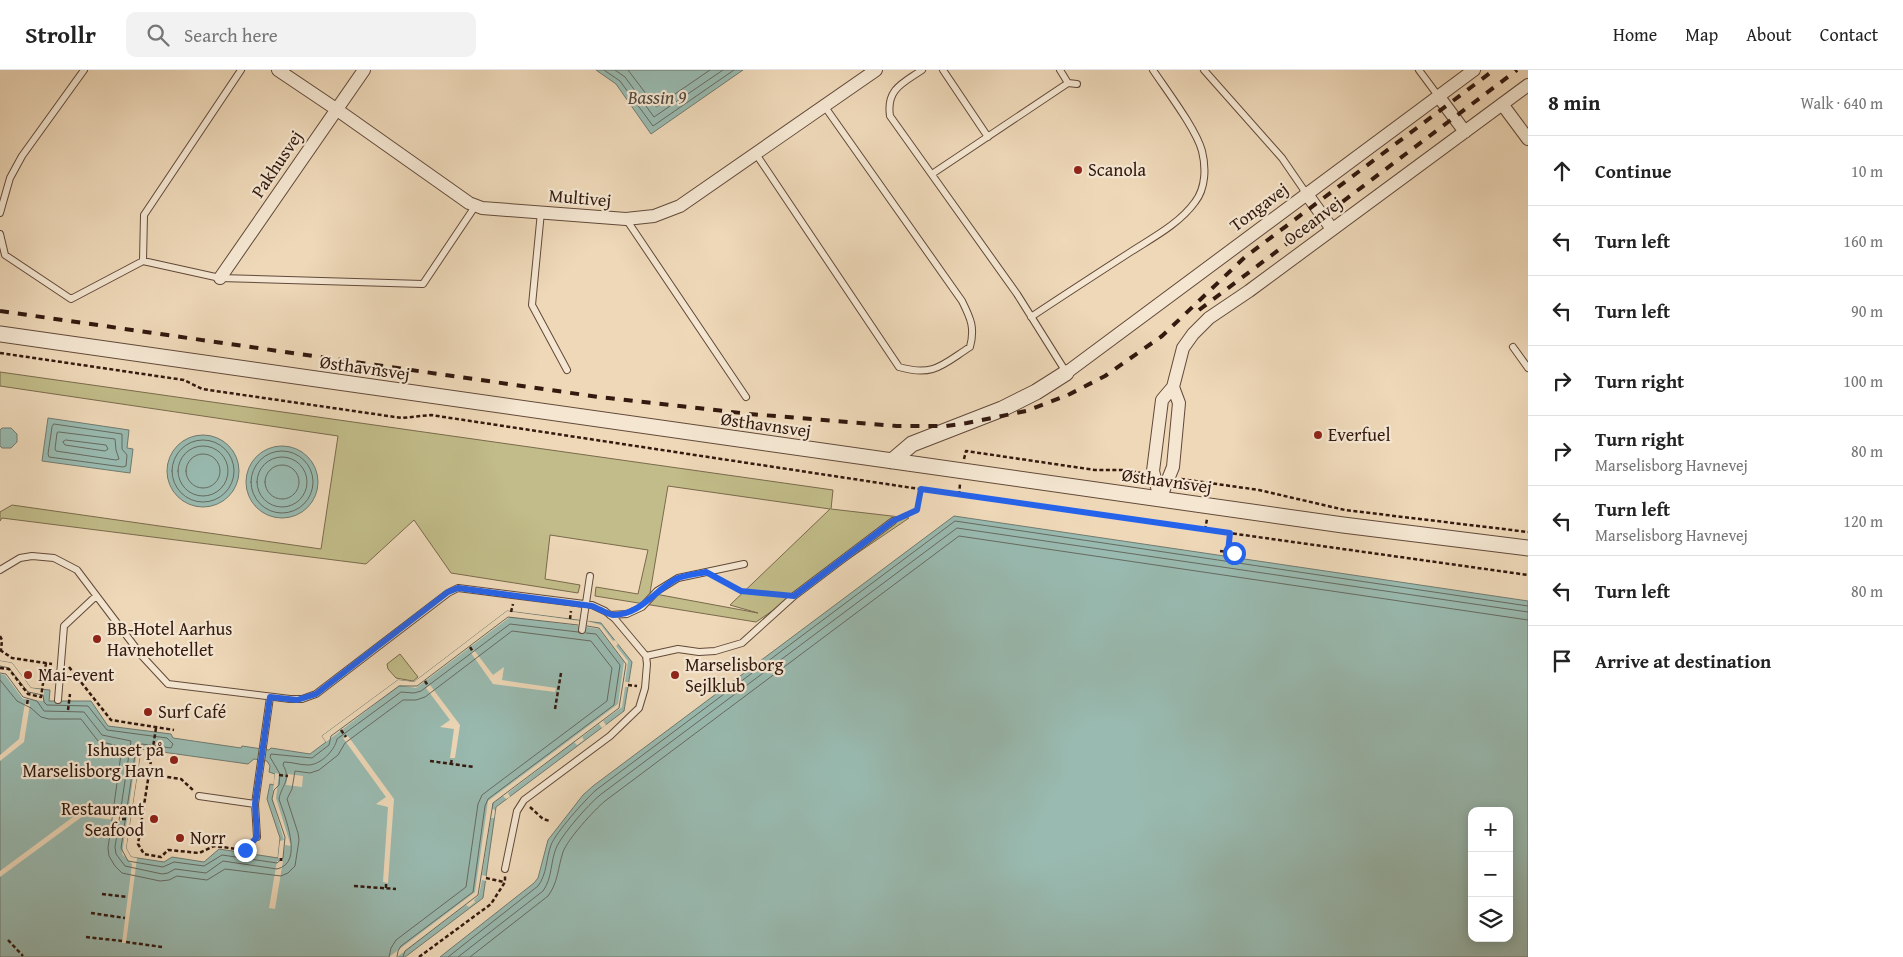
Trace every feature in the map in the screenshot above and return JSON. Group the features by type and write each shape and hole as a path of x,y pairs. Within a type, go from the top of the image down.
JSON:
{"street":[{"name":"Multivej","path":"278,70 469,203 482,208 626,219 654,216 680,206 876,70"},
{"name":"Pakhusvej","path":"220,278 364,70"},
{"name":"Tongavej","path":"1066,373 1474,70"},
{"name":"Oceanvej","path":"1160,499 1153,475 1162,400 1173,388 1183,348 1193,334 1204,323 1528,85"},
{"path":"1439,97 1465,132"},
{"path":"1502,104 1528,139"},
{"path":"1306,193 1332,229"},
{"name":"Østhavnsvej","path":"0,334 1343,525 1528,548"},
{"path":"892,461 912,444 1002,409 1036,392 1066,373"},
{"name":"Oceanvej","path":"1160,499 1173,467 1179,403 1173,388"}],"lane":[{"path":"0,213 10,178 22,156 84,70"},
{"path":"143,261 144,215 241,70"},
{"path":"922,70 896,89 890,97 890,116 1016,294 1066,373"},
{"path":"943,70 988,136"},
{"path":"1060,70 1068,83"},
{"path":"1031,317 1171,225 1196,202 1202,189 1204,177 1202,150 1197,138 1153,70"},
{"path":"1204,70 1282,158 1306,193"},
{"path":"1419,70 1439,97"},
{"path":"932,174 1068,83 1077,84"},
{"path":"756,154 899,367 915,371 934,370 970,347 974,334 971,318 962,301 824,106"},
{"path":"0,234 5,255 71,299 143,261 220,278 423,284 476,205"},
{"path":"541,212 532,305 567,370"},
{"path":"626,219 746,397"},
{"path":"1513,347 1528,368"},
{"path":"646,656 678,649 699,652 715,651 742,642 794,596 893,521"},
{"path":"0,570 20,558 32,556 54,558 77,570 142,656 168,684 297,700 316,694 448,592 458,588 586,605 598,608 610,615 646,656 645,688 639,708 610,736 524,800 517,811 505,869"},
{"path":"610,615 627,614 642,606 657,591 678,578 744,564"},
{"path":"582,630 590,576"},
{"path":"58,700 64,626 96,596"},
{"path":"257,837 255,804 270,697"},
{"path":"199,796 255,804"}],"path":[{"path":"0,353 184,380 202,389 402,418 431,415 921,489 1528,575"},
{"path":"959,494 966,451 1095,470 1124,470 1153,475"},
{"path":"1170,478 1259,490 1345,510 1528,532"},
{"path":"893,521 917,510 921,489"},
{"path":"1228,552 1230,533"},
{"path":"1220,551 1234,553"},
{"path":"706,572 741,591 794,596"},
{"path":"512,612 513,604"},
{"path":"570,612 570,619"},
{"path":"0,636 2,640 1,650 12,658 68,665 111,720 174,730"},
{"path":"470,647 473,652"},
{"path":"0,668 9,669 28,694 42,697 46,663"},
{"path":"555,709 561,673"},
{"path":"425,681 428,686"},
{"path":"628,685 634,686"},
{"path":"68,710 70,694"},
{"path":"27,704 28,699"},
{"path":"156,728 138,844 144,854 161,857 168,850 199,853 214,846 245,850 257,837"},
{"path":"341,730 346,737"},
{"path":"451,764 452,758"},
{"path":"430,761 474,767"},
{"path":"148,774 182,779 199,796"},
{"path":"279,775 288,776"},
{"path":"524,800 543,819 550,821"},
{"path":"122,819 127,819"},
{"path":"419,957 491,904 505,882 505,869"},
{"path":"486,878 505,882"},
{"path":"386,882 386,888"},
{"path":"354,886 396,888"},
{"path":"102,894 128,897"},
{"path":"91,914 125,918"},
{"path":"86,937 122,941"},
{"path":"8,940 23,956"},
{"path":"126,942 162,947"}],"shaded area":[{"path":"0,372 833,490 831,509 909,518 756,622 595,596 596,587 638,594 648,550 550,535 545,579 580,585 578,593 451,573 414,520 366,564 2,518 0,521 0,512 12,505 321,549 338,436 0,386","holes":["668,486 830,509 730,605 758,613 650,593"]},
{"path":"400,654 418,677 413,681 396,678 388,669 387,664"}],"water":[{"name":"Bassin 9","path":"596,70 743,70 651,134 616,84"},
{"path":"48,418 129,430 127,448 133,449 130,473 42,461"},
{"path":"2,428 11,428 17,434 17,442 11,448 2,448 0,446 0,430"},
{"path":"203,435 223,441 233,451 239,471 233,491 223,501 203,507 183,501 173,491 167,471 173,451 183,441"},
{"path":"282,446 302,452 312,462 318,482 312,502 302,512 282,518 262,512 252,502 246,482 252,462 262,452"},
{"path":"954,516 1528,601 1528,957 440,957 534,883 538,878 548,840 583,795"},
{"path":"507,611 601,623 632,662 624,711 496,807 483,898 405,957 0,957 0,661 12,663 31,688 50,690 49,701 91,701 108,726 171,734 173,738 241,748 242,746 269,750 271,748 310,754 326,742 322,736 398,680 414,682","holes":["141,749 248,764 254,759 267,761 270,766 269,772 275,774 274,785 270,784 267,799 280,838 278,858 219,849 204,862 172,857 164,862 131,857 126,848"]}],"pier":[{"path":"507,611 581,621 580,626 510,617 416,688 400,685 326,742 322,736 398,680 414,682"},
{"path":"587,621 601,625 613,641 615,640 618,644 616,646 628,661 625,682 629,682 628,687 625,687 622,707 603,721 606,725 602,728 599,724 582,737 584,740 577,745 574,742 508,793 510,797 506,799 503,796 492,804 492,809 495,810 494,818 491,818 482,875 486,876 486,881 482,880 479,895 474,900 475,902 469,907 466,905 397,957 389,957 475,892 488,801 618,704 624,662 599,629 586,627"},
{"path":"474,650 493,675 504,667 502,680 556,688 555,692 493,684 471,653"},
{"path":"0,661 12,663 31,688 44,690 43,701 23,699 5,675 0,674"},
{"path":"430,685 460,725 455,758 450,758 454,729 440,727 450,720 426,688"},
{"path":"25,703 30,704 24,742 0,761 0,755 19,739"},
{"path":"348,736 394,799 388,883 383,882 388,807 376,804 386,797 343,738"},
{"path":"139,748 141,748 126,848 131,857 137,858 126,943 122,943 132,864 122,854"},
{"path":"275,773 279,774 276,798 291,846 285,845 283,858 278,858 280,841 284,840 272,799"},
{"path":"288,774 303,776 302,787 286,785"},
{"path":"81,811 122,816 122,821 83,816 0,877 0,871"},
{"path":"277,861 283,861 275,909 269,908"}],"railway":[{"path":"0,311 599,397 750,414 897,426 946,426 967,423 1026,411 1068,395 1105,376 1162,336 1245,257 1494,70"},
{"path":"1199,310 1517,70"}],"place":[{"name":"Scanola","path":"1078,170"},
{"name":"Everfuel","path":"1318,435"},
{"name":"BB-Hotel Aarhus Havnehotellet","path":"97,639"},
{"name":"Mai-event","path":"28,675"},
{"name":"Marselisborg Sejlklub","path":"675,675"},
{"name":"Surf Café","path":"148,712"},
{"name":"Ishuset på Marselisborg Havn","path":"174,760"},
{"name":"Restaurant Seafood","path":"154,819"},
{"name":"Norr","path":"180,838"}],"route":[{"path":"245,850 257,837 255,804 270,697 297,700 316,694 448,592 458,588 592,606 610,615 627,614 642,606 657,591 678,578 706,572 741,591 794,596 893,521 917,510 921,489 1230,533 1228,552 1234,553"}]}
